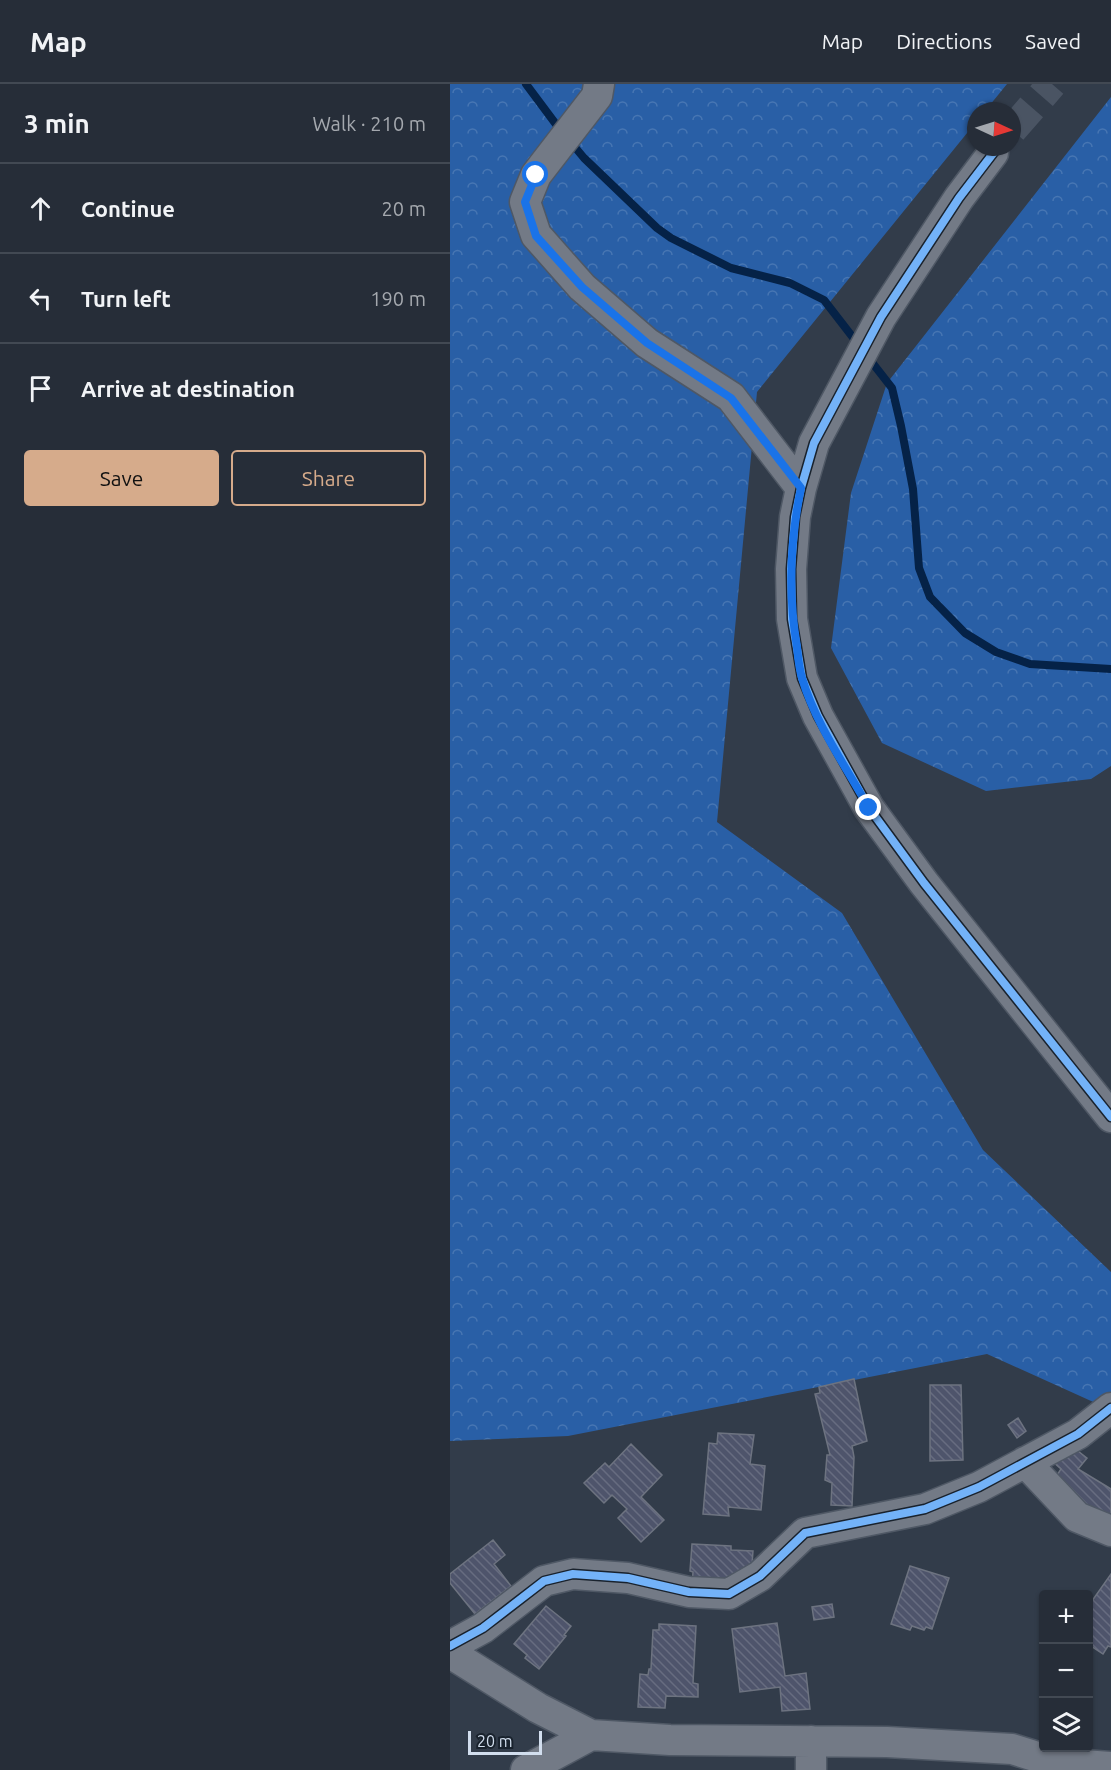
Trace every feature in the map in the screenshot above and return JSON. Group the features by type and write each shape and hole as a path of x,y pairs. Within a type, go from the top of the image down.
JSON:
{"street":[{"path":"599,84 597,96 536,175 525,202 536,236 582,287 647,343 731,398 801,488"},
{"path":"991,156 959,198 881,317 814,443 795,517 791,568 792,619 802,678 818,716 869,808 924,883 1111,1117"},
{"path":"450,1646 483,1628 544,1581 573,1574 628,1578 689,1592 729,1594 760,1576 805,1533 925,1509 979,1487 1078,1434 1111,1408"},
{"path":"1025,1462 1077,1517 1111,1532"},
{"path":"450,1653 538,1708 591,1735 670,1740 811,1755 887,1742 1012,1749 1057,1763 1111,1767"},
{"path":"526,1770 591,1735"}],"green space":[{"path":"450,84 1007,84 992,102 967,102 967,133 757,392 717,822 842,913 983,1150 1111,1272 1111,1410 987,1354 568,1436 450,1441"},
{"path":"1111,97 1111,766 1091,779 986,791 882,743 831,648 851,493 887,383"}],"building":[{"path":"854,1379 867,1441 852,1446 854,1457 852,1506 831,1505 832,1483 825,1480 827,1455 830,1455 815,1394 820,1393 819,1387"},
{"path":"930,1385 961,1385 963,1460 930,1461"},
{"path":"1018,1418 1026,1431 1017,1438 1008,1425"},
{"path":"718,1433 754,1435 750,1464 765,1466 761,1510 728,1507 729,1516 703,1514 709,1443 717,1444"},
{"path":"631,1444 662,1475 641,1497 664,1520 641,1542 618,1518 627,1509 612,1495 604,1503 584,1483 605,1463 609,1467"},
{"path":"1069,1444 1087,1458 1078,1469 1111,1489 1111,1517 1048,1490 1061,1469 1052,1461"},
{"path":"493,1540 505,1555 494,1564 511,1586 475,1614 450,1583 450,1574"},
{"path":"692,1544 731,1546 731,1550 753,1551 750,1590 692,1587 693,1572 690,1571"},
{"path":"910,1566 949,1578 932,1629 926,1627 924,1630 912,1626 910,1630 891,1624"},
{"path":"1111,1574 1111,1647 1108,1646 1103,1654 1093,1647 1093,1600"},
{"path":"832,1604 834,1617 814,1620 812,1607"},
{"path":"546,1606 571,1626 564,1635 566,1636 539,1669 525,1658 527,1655 514,1644"},
{"path":"777,1623 785,1676 806,1673 810,1709 782,1711 780,1687 740,1692 732,1629"},
{"path":"659,1624 696,1626 693,1683 698,1684 698,1697 666,1696 665,1708 638,1707 640,1674 648,1675 651,1669 653,1630 659,1630"}],"waterway":[{"path":"526,84 561,131"},
{"path":"569,140 584,158 657,228 671,238 731,268 790,283 824,300 858,344"},
{"path":"867,356 892,388 913,489 919,568 930,597 965,633 996,652 1030,664 1111,669"}],"tunnel":[{"path":"1021,120 1052,84"}],"cycle path":[{"path":"991,156 959,198 881,317 814,443 795,517 791,569 792,619 802,678 818,716 869,808 924,883 1111,1117"},
{"path":"450,1646 483,1628 544,1581 573,1574 628,1578 689,1592 729,1594 760,1576 805,1533 925,1509 979,1487 1078,1434 1111,1408"}],"route":[{"path":"536,175 525,202 536,236 582,287 647,343 731,398 801,488 795,517 791,568 792,619 802,678 818,716 869,808"}]}
